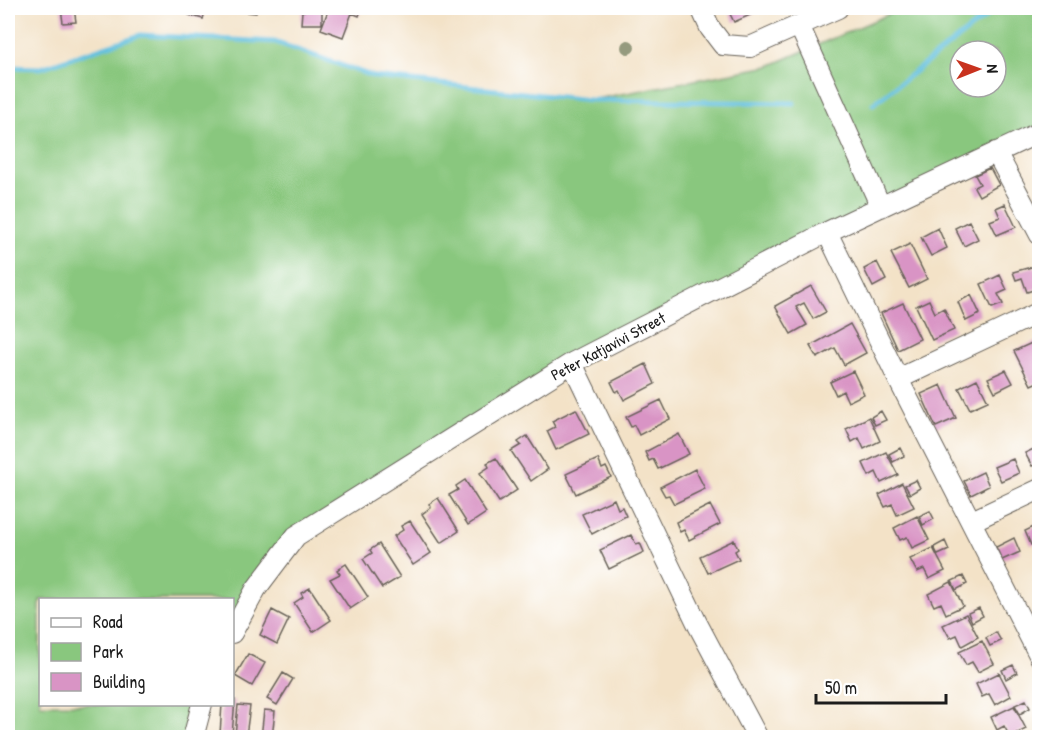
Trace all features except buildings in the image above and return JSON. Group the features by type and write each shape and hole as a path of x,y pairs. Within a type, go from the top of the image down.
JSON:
{"street":[{"path":"701,8 710,28 723,45 750,46 838,8"},
{"path":"799,25 881,207"},
{"name":"Peter Katjavivi Street","path":"234,629 256,588 296,536 572,363 827,232 1040,132"},
{"path":"996,152 1040,236"},
{"path":"827,232 898,379 1040,657"},
{"path":"898,379 1040,312"},
{"path":"572,363 698,625 758,738"},
{"path":"972,521 1040,489"},
{"path":"193,738 202,706"}],"green space":[{"path":"903,8 1039,8 1039,132 572,363 296,536 234,631 234,598 39,598 39,706 202,706 193,737 8,738 8,67 41,68 140,35 275,42 375,77 590,100 769,66"}],"waterway":[{"path":"873,104 993,11 1006,8"},
{"path":"8,67 41,68 140,35 275,42 375,77 590,100 794,103"}]}
